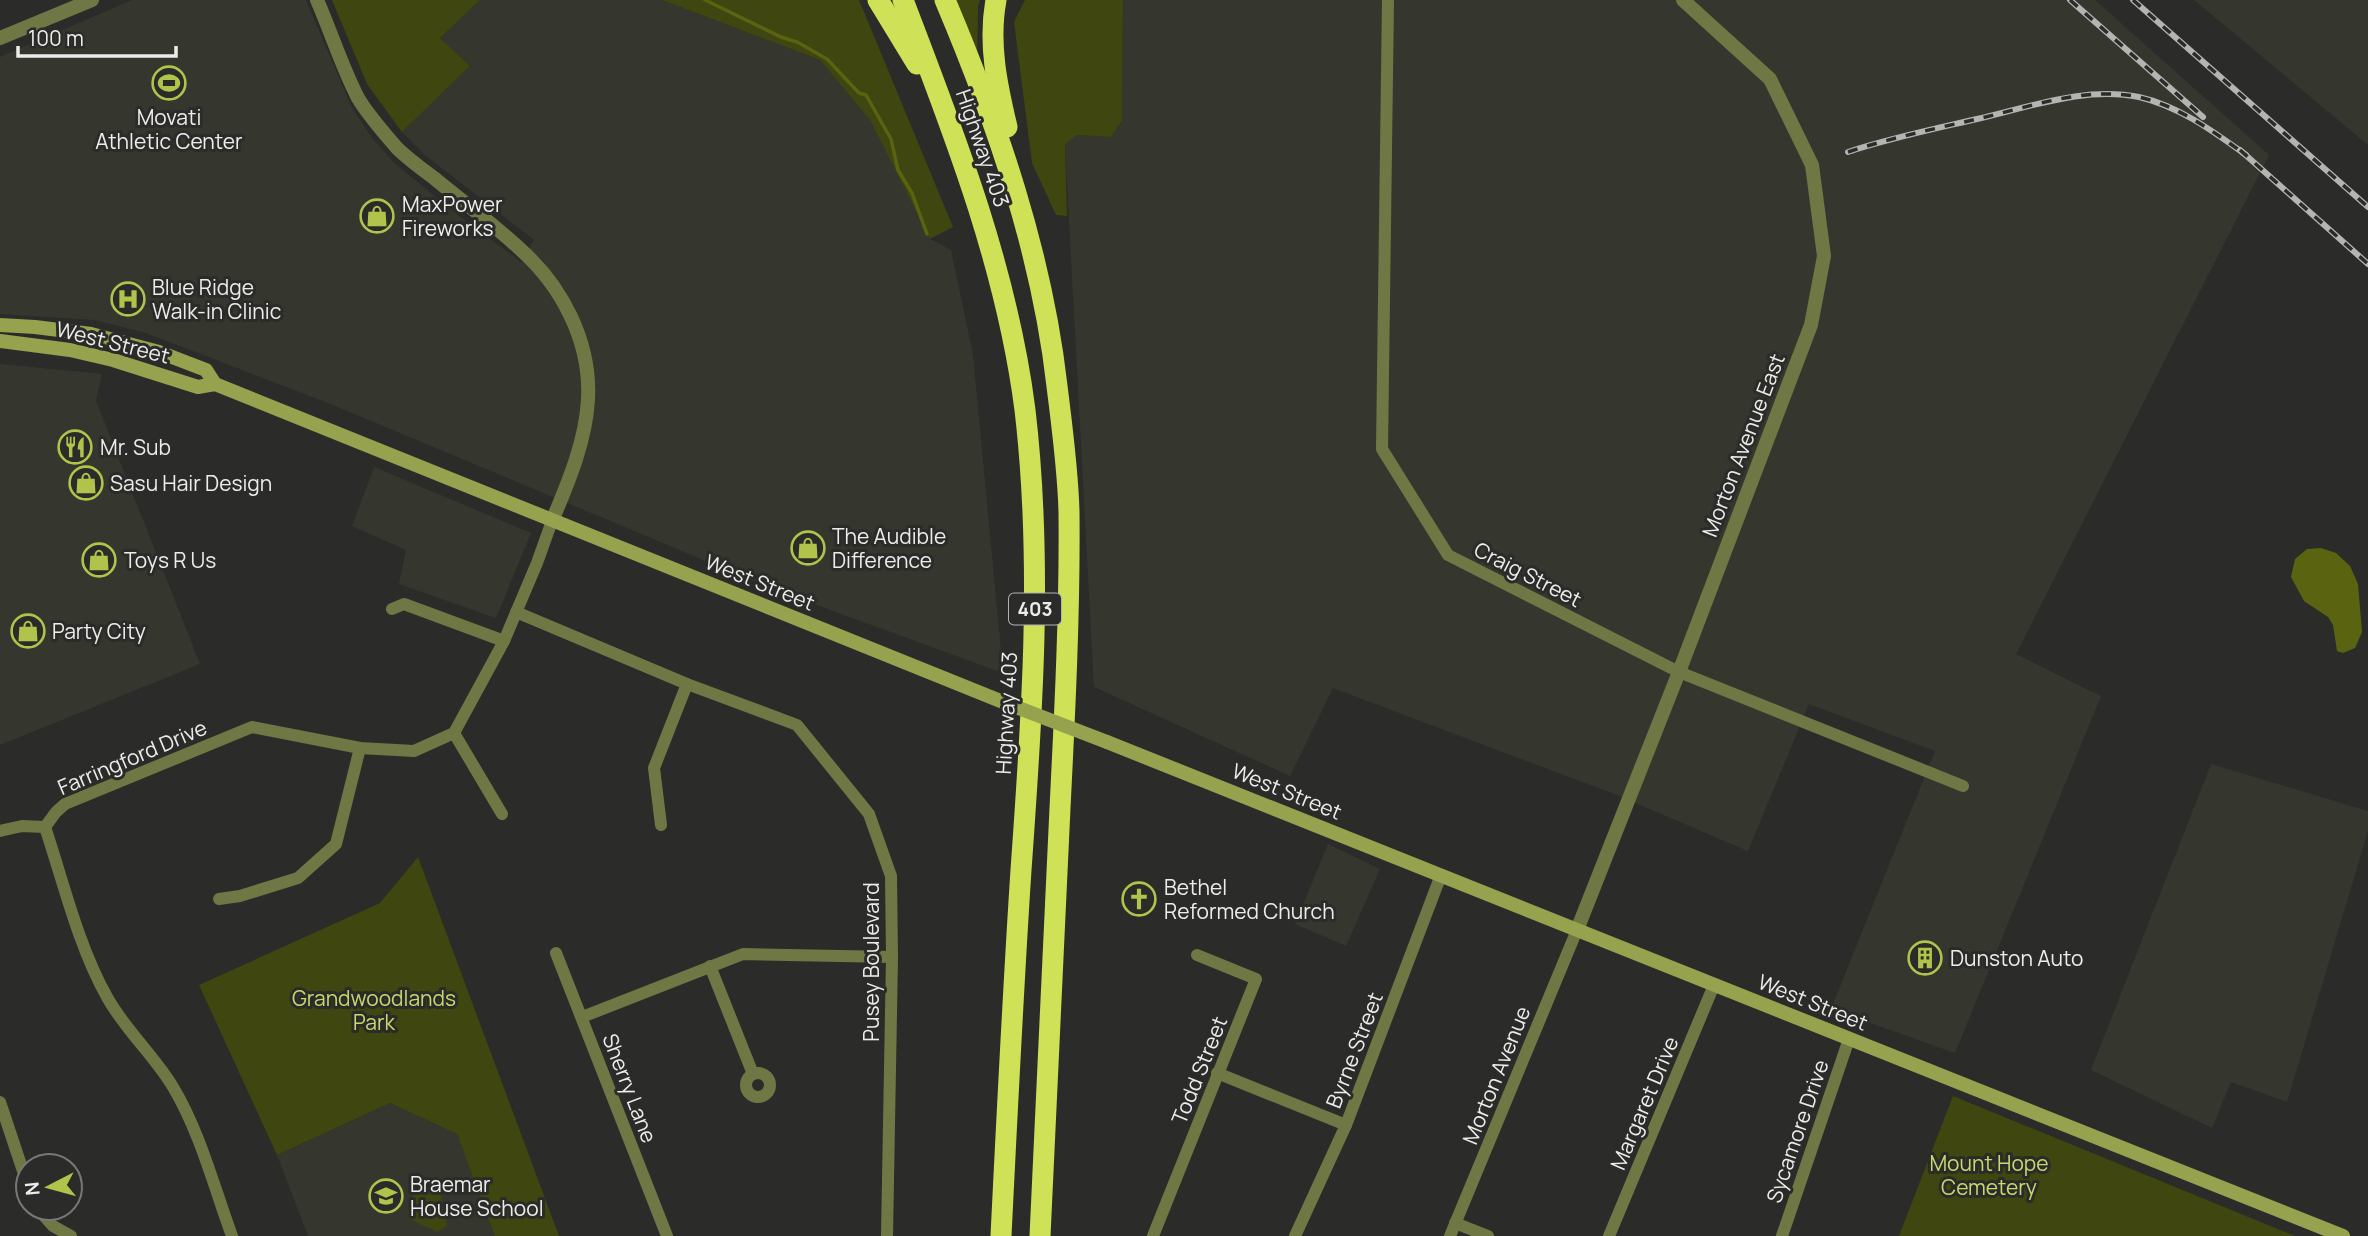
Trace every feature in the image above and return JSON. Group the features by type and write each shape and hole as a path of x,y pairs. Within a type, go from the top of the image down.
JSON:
{"highway":[{"path":"878,0 915,61 952,150 968,172"},
{"name":"Highway 403","path":"903,0 968,172 984,222 1010,323 1025,411 1035,615 1001,1236"},
{"name":"Highway 403","path":"945,0 977,74 1016,195 1040,285 1057,385 1069,508 1065,702 1040,1236"},
{"path":"996,0 991,43 1016,165 1016,195"}],"main road":[{"name":"West Street","path":"0,325 91,334 159,352 206,370 215,384"},
{"name":"West Street","path":"0,341 79,352 198,387 215,384 1003,702 2343,1236"}],"street":[{"path":"0,38 92,0"},
{"path":"317,0 359,99 377,124 399,150 522,250 564,302 582,344 588,400 579,449 568,484 504,641 454,733 502,814"},
{"name":"Craig Street","path":"1388,0 1382,449 1448,555 1679,672 1963,786"},
{"name":"Morton Avenue East","path":"1577,930 1811,325 1824,256 1812,165 1770,79 1684,0"},
{"path":"392,609 404,604 504,641"},
{"name":"Pusey Boulevard","path":"516,612 687,684 797,725 869,814 891,876 887,1236"},
{"path":"660,825 654,768 687,684"},
{"name":"Farringford Drive","path":"45,827 65,804 252,727 360,748 414,751 454,733"},
{"path":"219,899 240,896 298,878 336,844 360,748"},
{"path":"0,831 13,827 45,827 95,973 124,1024 174,1088 192,1128 232,1236"},
{"name":"Byrne Street","path":"1295,1236 1346,1125 1441,875"},
{"name":"Morton Avenue","path":"1450,1236 1577,930"},
{"name":"Sherry Lane","path":"556,953 667,1236"},
{"path":"582,1017 743,954 892,957"},
{"name":"Todd Street","path":"1153,1236 1256,979 1197,955"},
{"path":"710,966 752,1074"},
{"name":"Margaret Drive","path":"1609,1236 1714,985"},
{"name":"Sycamore Drive","path":"1782,1236 1849,1039"},
{"path":"1217,1073 1346,1125"},
{"path":"0,1102 17,1152"},
{"path":"49,1222 71,1236"},
{"path":"1455,1223 1488,1236"}],"shaded area":[{"path":"132,0 306,0 351,106 372,138 394,163 521,262 534,240 425,155 402,132 470,66 440,38 480,0 662,0 820,60 870,120 930,239 951,250 973,355 1003,673 773,589 333,405 146,333 95,320 0,314 0,57"},
{"path":"1123,0 2095,0 2269,155 2016,654 2101,696 1955,1053 1831,1009 1935,751 1809,704 1748,851 1617,795 1333,688 1290,776 1094,687 1065,145 1076,135 1111,137 1122,121"},
{"path":"2194,0 2368,0 2368,145"},
{"path":"0,364 102,374 96,401 200,664 0,745"},
{"path":"374,467 531,533 496,618 399,584 406,550 352,526"},
{"path":"2321,548 2336,553 2350,566 2358,584 2362,632 2355,648 2343,653 2337,651 2333,625 2328,617 2304,601 2291,577 2295,559 2307,549"},
{"path":"2211,764 2368,811 2368,831 2287,1102 2231,1082 2212,1128 2091,1070"},
{"path":"1328,844 1380,869 1346,946 1295,924"},
{"name":"Braemar House School","path":"390,1103 457,1134 495,1236 308,1236 277,1155"}],"green space":[{"path":"332,0 480,0 440,38 470,66 402,132 367,84"},
{"path":"662,0 859,0 953,227 930,239 870,120 820,60"},
{"path":"951,0 980,0 977,70"},
{"path":"1025,0 1123,0 1122,121 1111,137 1076,135 1065,145 1067,216 1056,215 1032,163 1014,22"},
{"name":"Grandwoodlands Park","path":"418,857 559,1236 495,1236 457,1134 390,1103 277,1155 199,985 380,903"},
{"name":"Mount Hope Cemetery","path":"1953,1096 2295,1236 1899,1236"},
{"path":"423,1186 440,1191 447,1226 437,1232 408,1218 411,1200"}],"waterway":[{"path":"705,0 797,42 827,59 859,93 866,95 891,139 898,170 912,193 927,234"}],"railway":[{"path":"2070,0 2203,117"},
{"path":"2133,0 2368,207"},
{"path":"1848,152 2058,99 2119,94 2139,97 2168,107 2196,121 2246,155"},
{"path":"2240,150 2368,264"}],"place":[{"name":"Movati Athletic Center","path":"169,83"},
{"name":"MaxPower Fireworks","path":"377,216"},
{"name":"Blue Ridge Walk-in Clinic","path":"128,299"},
{"name":"Mr. Sub","path":"75,447"},
{"name":"Sasu Hair Design","path":"86,483"},
{"name":"The Audible Difference","path":"808,548"},
{"name":"Toys R Us","path":"99,560"},
{"name":"Party City","path":"28,631"},
{"name":"Bethel Reformed Church","path":"1139,899"},
{"name":"Dunston Auto","path":"1925,958"},
{"name":"Braemar House School","path":"386,1196"}]}
